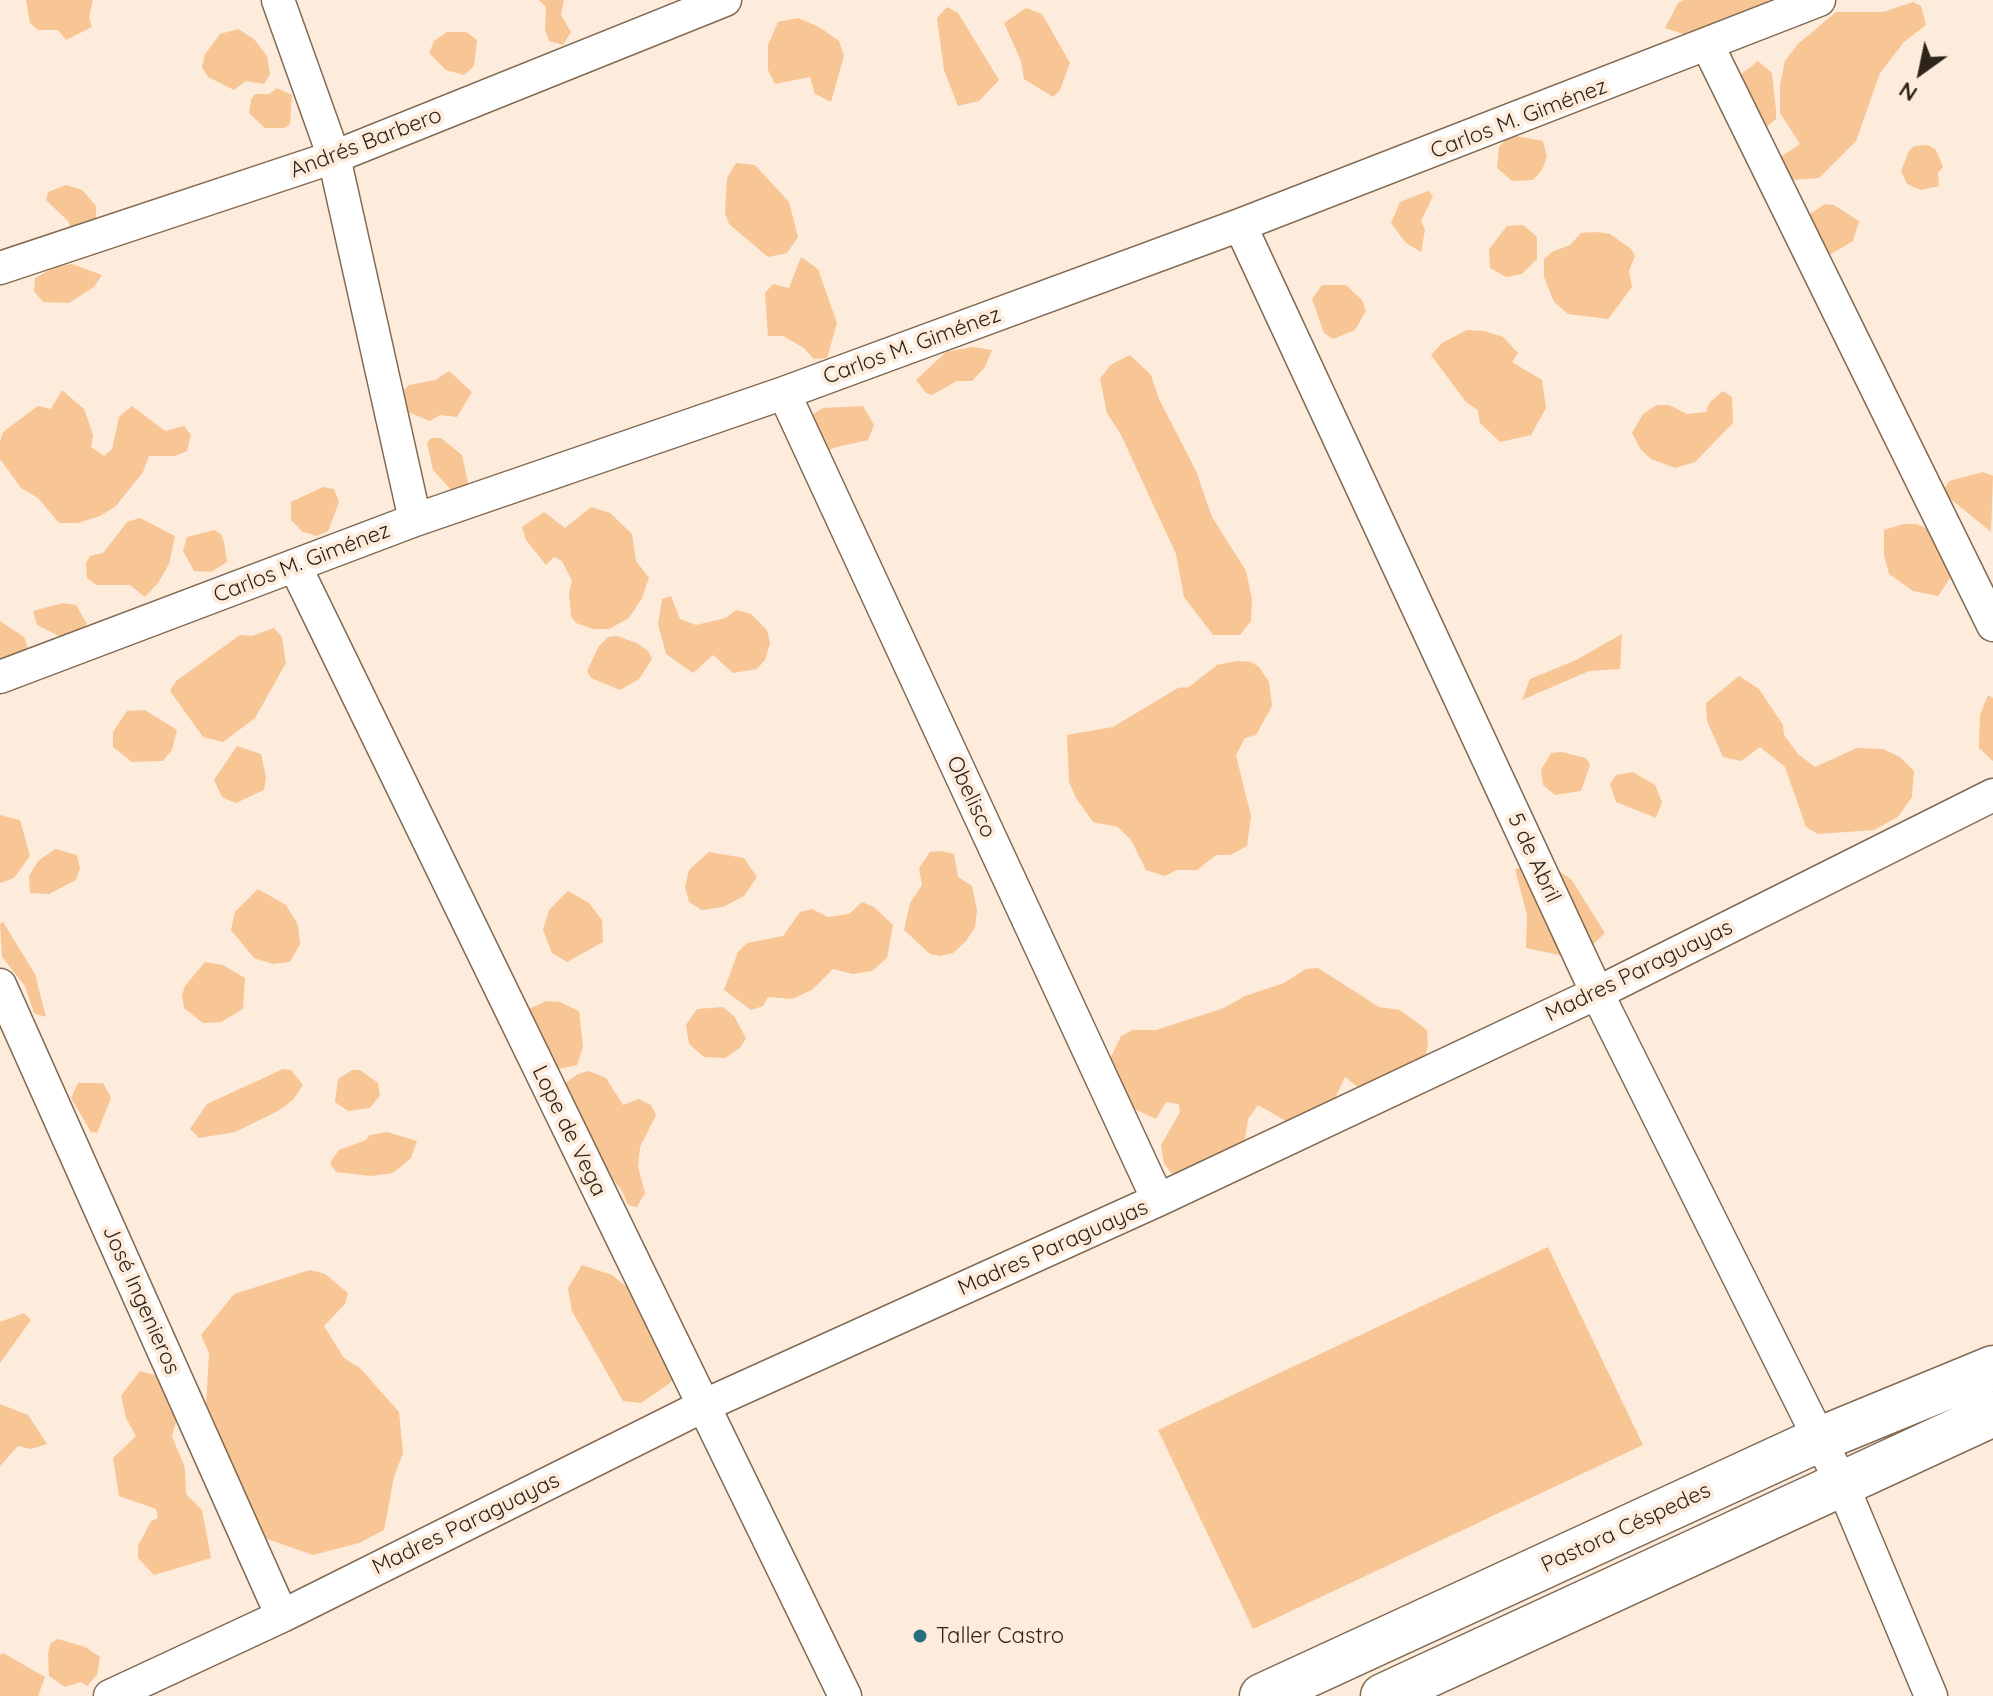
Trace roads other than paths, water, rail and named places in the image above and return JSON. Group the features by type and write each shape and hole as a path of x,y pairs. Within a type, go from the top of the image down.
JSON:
{"main road":[{"name":"Pastora Céspedes","path":"1262,1696 1818,1440 1993,1368"},
{"path":"1383,1696 1993,1414"}],"street":[{"path":"278,0 334,157 415,520"},
{"name":"Andrés Barbero","path":"0,268 334,157 725,0"},
{"name":"Carlos M. Giménez","path":"0,677 415,520 784,393 1240,225 1708,46 1819,0"},
{"path":"1708,46 1993,625"},
{"name":"5 de Abril","path":"1240,225 1597,993 1842,1484 1931,1696"},
{"name":"Obelisco","path":"784,393 1158,1200"},
{"name":"Lope de Vega","path":"295,566 845,1696"},
{"name":"Madres Paraguayas","path":"110,1696 282,1616 703,1406 1158,1200 1597,993 1993,795"},
{"name":"José Ingenieros","path":"0,985 282,1616"}],"place":[{"name":"Taller Castro","path":"920,1636"}]}
